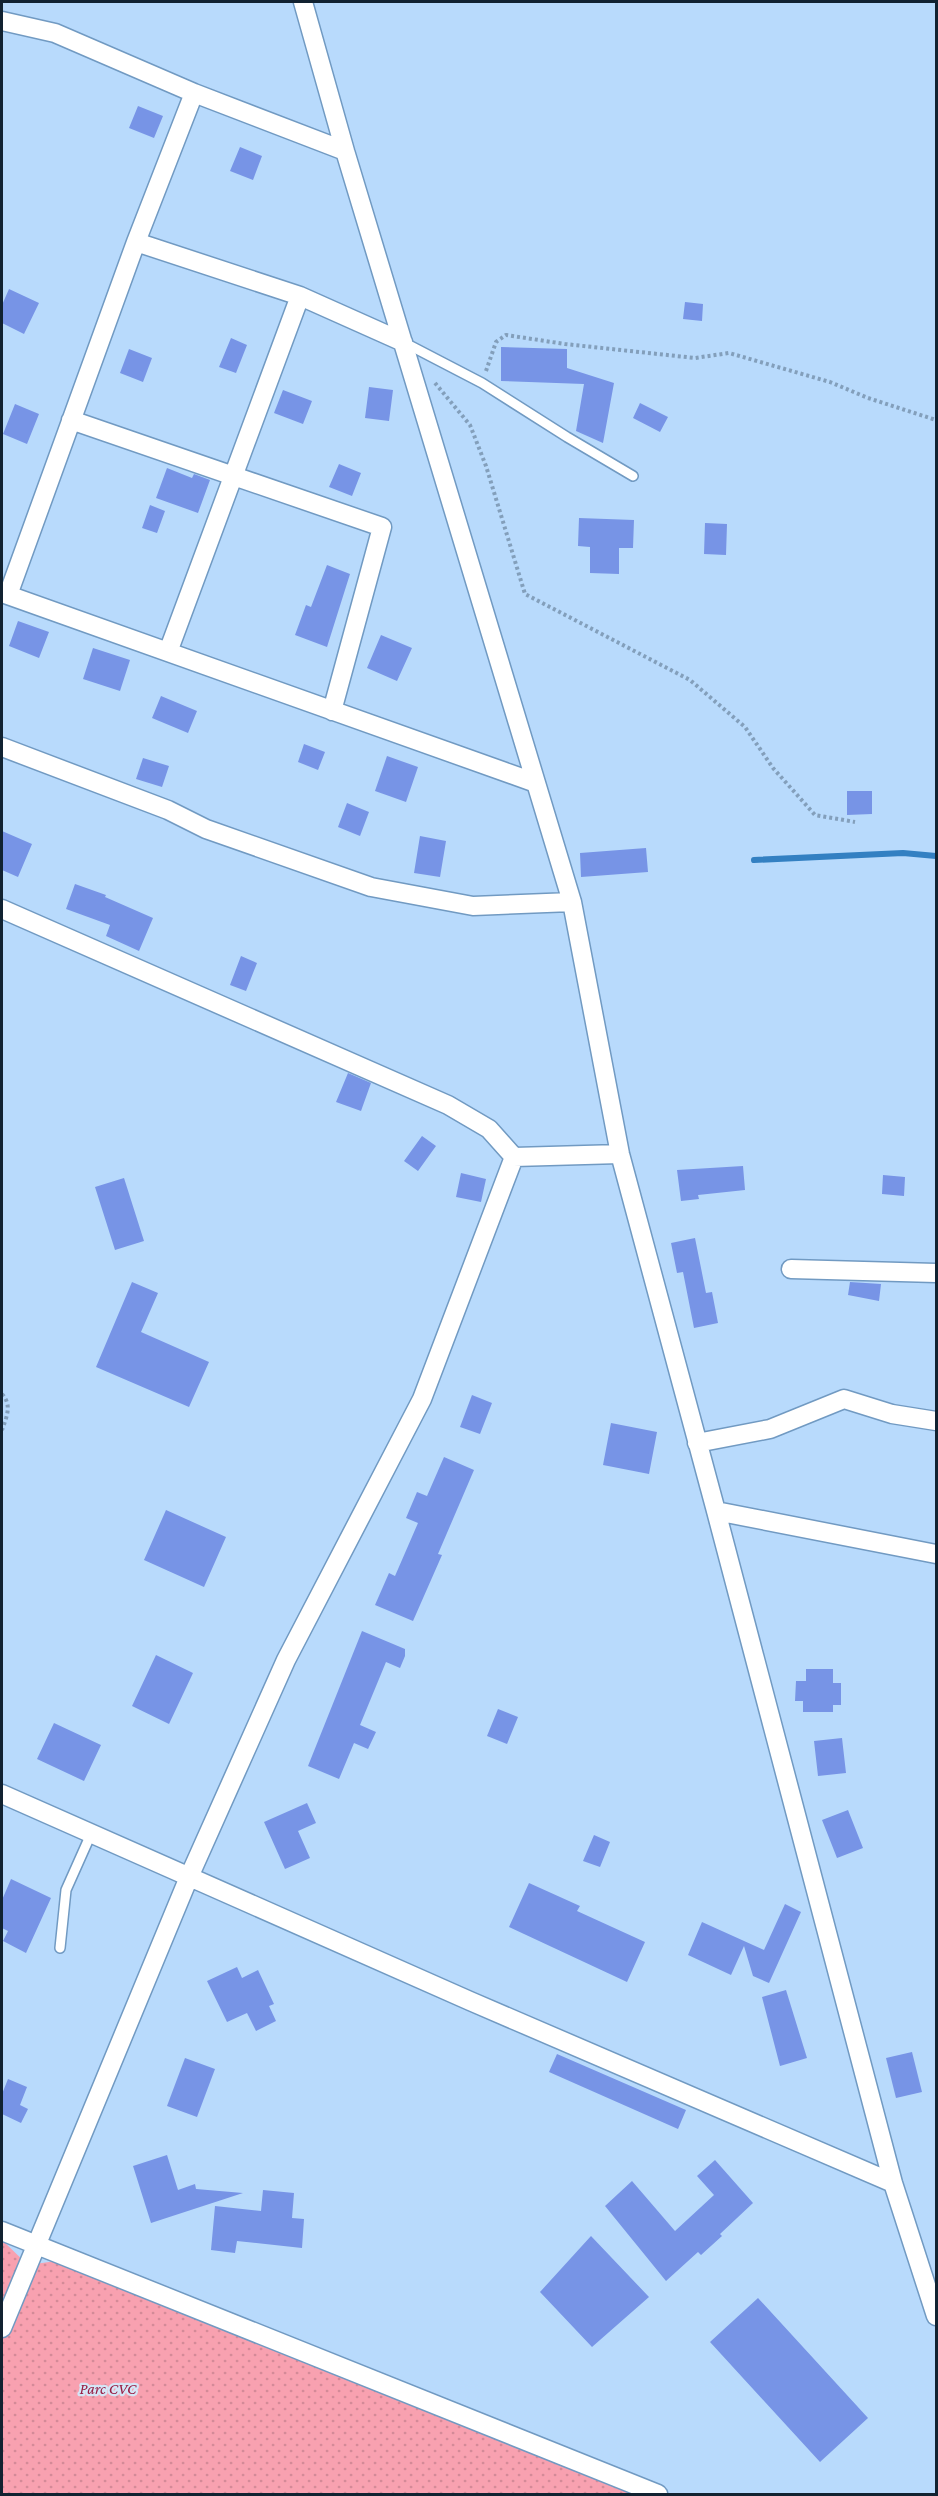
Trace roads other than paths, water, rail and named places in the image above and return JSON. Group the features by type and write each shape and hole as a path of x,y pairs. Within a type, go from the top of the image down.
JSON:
{"street":[{"path":"303,2 345,150 572,902 620,1154 893,2183 936,2316"},
{"path":"2,21 55,33 194,93 345,150"},
{"path":"194,93 5,594 536,783"},
{"path":"136,242 300,296 403,342"},
{"path":"168,652 300,296"},
{"path":"71,420 382,528 332,711"},
{"path":"2,747 168,810 206,829 371,887 473,906 572,902"},
{"path":"2,909 448,1105 489,1129 514,1158"},
{"path":"514,1158 620,1154"},
{"path":"2,2328 189,1877 286,1660 422,1399 514,1158"},
{"path":"791,1269 936,1273"},
{"path":"697,1443 770,1429 844,1399 892,1414 936,1421"},
{"path":"716,1511 936,1554"},
{"path":"2,1794 893,2183"},
{"path":"2,2231 658,2494"}],"lane":[{"path":"403,342 482,383 633,476"},
{"path":"60,1948 66,1890 91,1834"}],"waterway":[{"path":"754,860 903,853 936,856"}],"park label":[{"name":"Parc CVC","path":"108,2388"}]}
